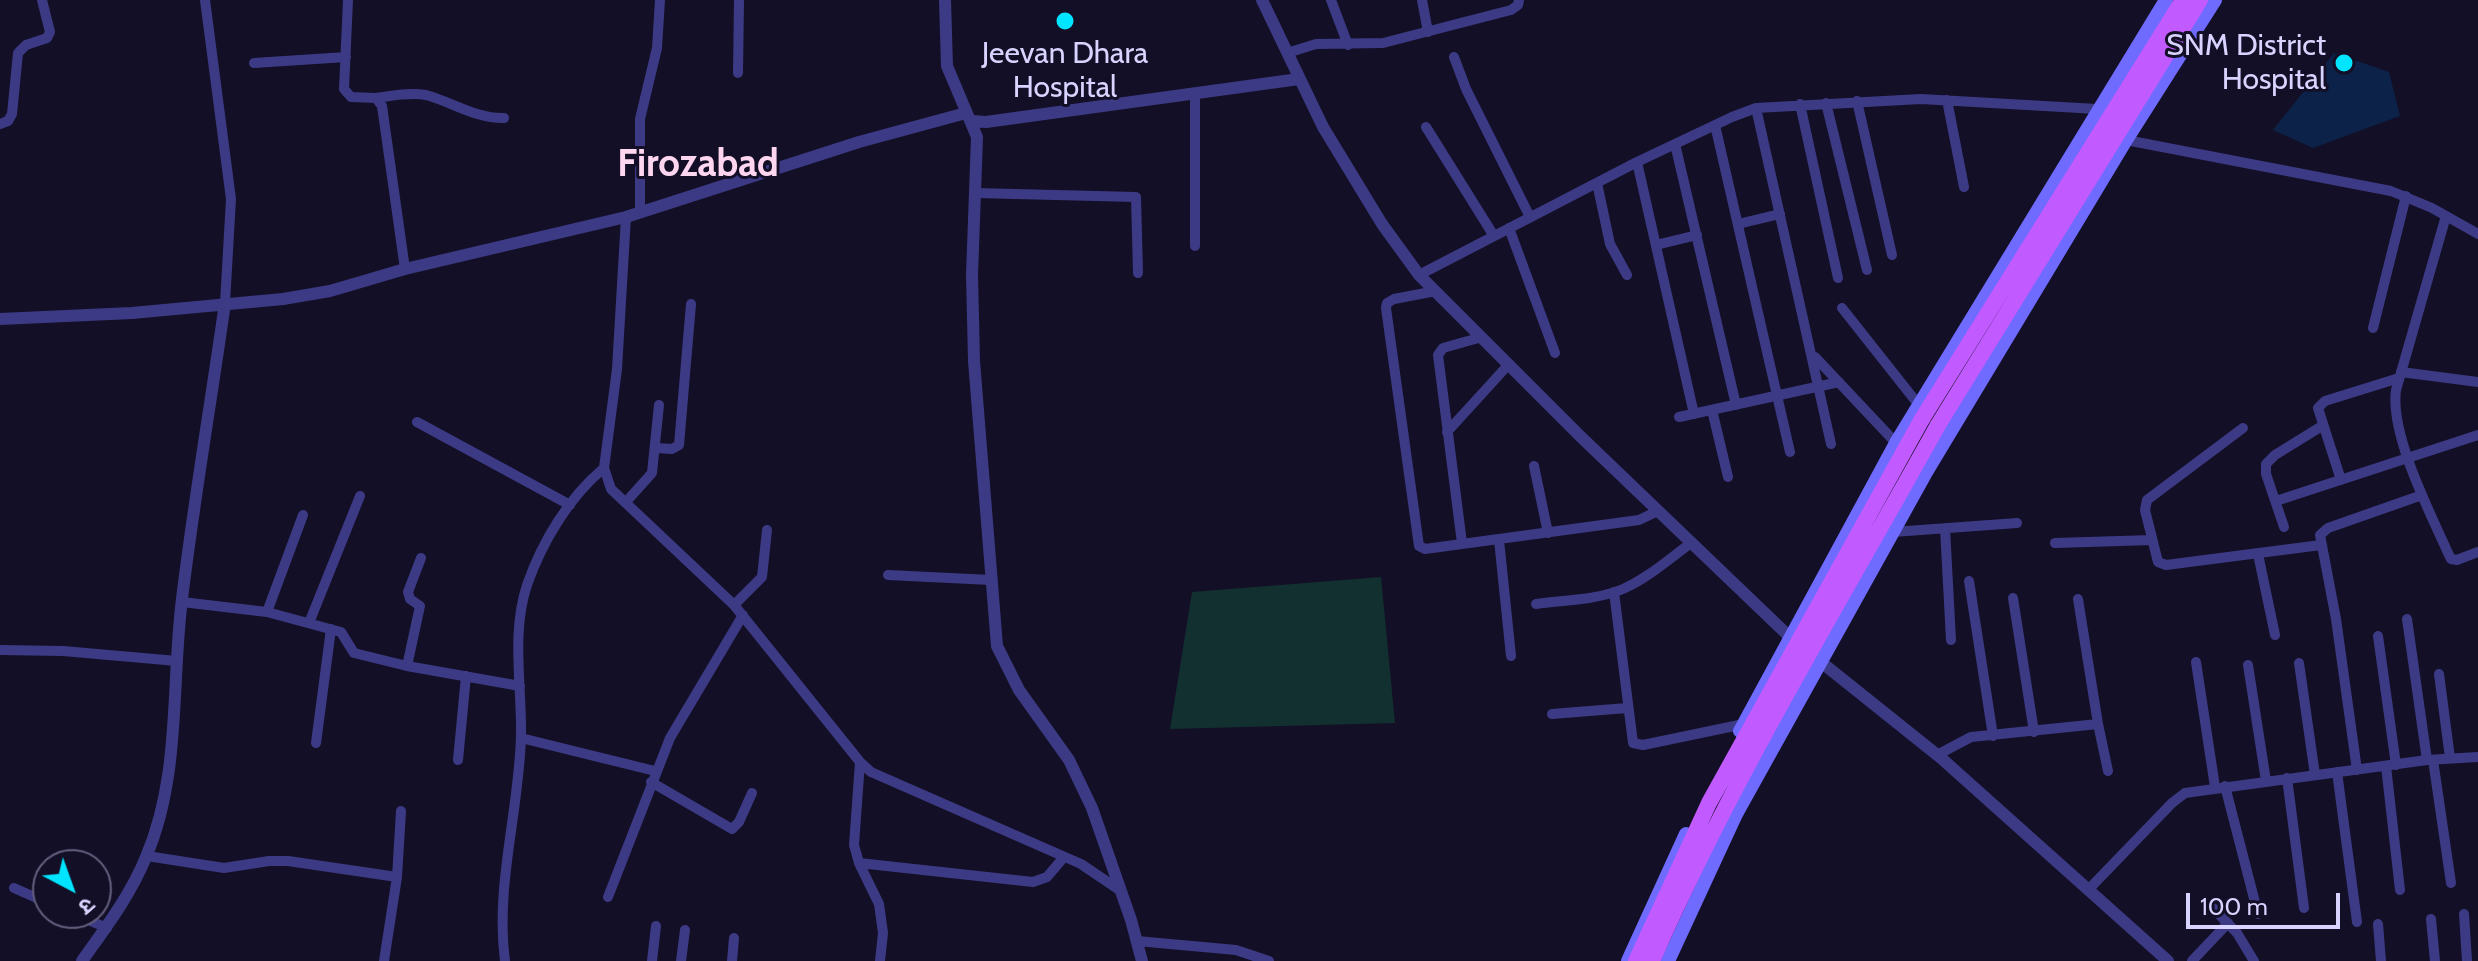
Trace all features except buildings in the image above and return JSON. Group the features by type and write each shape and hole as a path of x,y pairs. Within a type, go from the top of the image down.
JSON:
{"main road":[{"path":"1636,961 1709,803 1920,411 2097,109 2166,0"},
{"path":"1628,961 1699,808 1896,443 1920,411 2183,0"},
{"path":"1652,961 1682,892 1741,780 1938,425 2200,0"},
{"path":"1668,961 1736,814 1893,532 2126,140 2215,0"}],"street":[{"path":"0,124 8,121 12,114 18,53 26,45 47,38 50,32 42,0"},
{"path":"112,919 147,856 159,819 173,750 182,602 225,303 231,199 205,0"},
{"path":"348,0 344,89 347,94 355,98 424,95 485,116 504,118"},
{"path":"640,212 640,119 655,60 660,0"},
{"path":"738,73 739,0"},
{"path":"945,0 947,66 977,137 973,347 994,630 1003,661 1079,780 1100,829 1142,961"},
{"path":"1262,0 1316,116 1399,250 1419,275 1790,638 1937,755 2168,961"},
{"path":"1331,0 1348,45"},
{"path":"1422,0 1428,32"},
{"path":"1287,53 1316,44 1383,43 1511,10 1519,0"},
{"path":"254,63 346,57"},
{"path":"1454,57 1466,89 1530,217"},
{"path":"0,319 132,313 308,295 626,217 859,142 969,117 986,122 1299,79"},
{"path":"1195,93 1195,246"},
{"path":"376,98 382,106 405,269"},
{"path":"1947,100 1964,187"},
{"path":"1419,275 1637,162 1756,108 1857,101 1947,100 2097,109"},
{"path":"1857,101 1892,255"},
{"path":"1826,103 1867,270"},
{"path":"1800,104 1838,278"},
{"path":"1756,108 1831,444"},
{"path":"1715,125 1790,452"},
{"path":"1426,127 1494,236"},
{"path":"2126,140 2377,188 2406,196 2478,234"},
{"path":"1675,144 1736,405"},
{"path":"1637,162 1694,414"},
{"path":"1597,183 1610,244 1627,275"},
{"path":"975,193 1136,197 1138,273"},
{"path":"2373,328 2406,196"},
{"path":"1738,224 1780,214"},
{"path":"2446,216 2400,375 2395,412 2422,495 2451,559 2457,560 2478,552"},
{"path":"626,217 616,379 604,468 607,483 734,605 860,762 882,778 1095,872 1121,891"},
{"path":"1509,228 1555,353"},
{"path":"1656,245 1697,235"},
{"path":"1436,291 1394,299 1387,303 1386,308 1417,543 1425,549 1499,540 1639,520 1658,511"},
{"path":"656,448 672,449 679,445 691,304"},
{"path":"1842,308 1920,411"},
{"path":"1462,543 1439,360 1440,351 1482,337"},
{"path":"1812,354 1896,443"},
{"path":"1447,432 1509,364"},
{"path":"2341,480 2318,414 2320,404 2400,375 2478,382"},
{"path":"1679,417 1839,382"},
{"path":"626,502 649,479 654,465 659,405"},
{"path":"1712,410 1728,477"},
{"path":"417,422 570,505"},
{"path":"2284,527 2266,474 2266,464 2322,426"},
{"path":"2243,428 2147,500 2145,510 2156,558 2162,565 2321,545"},
{"path":"2276,501 2478,435"},
{"path":"1534,466 1548,533"},
{"path":"505,961 501,932 502,906 521,738 521,618 527,585 556,526 570,505 604,468"},
{"path":"2357,770 2336,619 2320,535 2328,528 2422,495"},
{"path":"309,623 360,496"},
{"path":"267,612 303,515"},
{"path":"1893,532 2017,523"},
{"path":"1945,528 1951,640"},
{"path":"734,605 762,577 767,530"},
{"path":"1499,540 1511,656"},
{"path":"2055,543 2152,540"},
{"path":"1536,604 1614,592 1647,575 1691,543"},
{"path":"2258,554 2275,635"},
{"path":"407,666 420,606 410,599 408,592 421,558"},
{"path":"888,575 991,580"},
{"path":"1969,581 1993,736"},
{"path":"1614,592 1631,738 1638,745 1744,724"},
{"path":"2013,598 2034,732"},
{"path":"2078,599 2108,771"},
{"path":"182,602 267,612 345,635 354,653 407,666 520,686"},
{"path":"608,897 653,776 690,700 743,615"},
{"path":"2407,619 2451,883"},
{"path":"316,743 331,629"},
{"path":"2378,636 2400,890"},
{"path":"0,650 63,651 177,661"},
{"path":"2196,662 2220,786 2258,914"},
{"path":"2299,663 2315,775"},
{"path":"2248,665 2266,781"},
{"path":"2439,674 2450,758"},
{"path":"458,760 466,676"},
{"path":"1552,714 1627,708"},
{"path":"1937,755 1964,740 2098,724"},
{"path":"521,738 653,776 732,829 739,822 752,793"},
{"path":"2088,890 2179,797 2192,790 2430,760 2478,757"},
{"path":"860,762 854,845 859,863 879,904 883,933 880,961"},
{"path":"2337,772 2357,922"},
{"path":"2287,778 2304,908"},
{"path":"384,961 397,877 401,811"},
{"path":"147,856 224,868 277,860 397,877"},
{"path":"859,863 1033,882 1047,877 1064,857"},
{"path":"14,888 32,896"},
{"path":"2213,908 2228,923 2254,961"},
{"path":"2464,914 2467,961"},
{"path":"2431,919 2435,961"},
{"path":"2192,961 2228,923"},
{"path":"2378,924 2381,961"},
{"path":"652,961 656,926"},
{"path":"82,961 106,929"},
{"path":"681,961 685,930"},
{"path":"732,961 734,938"},
{"path":"1137,941 1236,950 1269,961"}],"green space":[{"path":"1381,577 1395,723 1170,729 1192,592"}],"water":[{"path":"2334,53 2389,72 2400,116 2313,148 2273,130"}],"place":[{"name":"Jeevan Dhara Hospital","path":"1065,21"},
{"name":"SNM District Hospital","path":"2344,63"}],"district":[{"name":"Firozabad","path":"698,165"}]}
